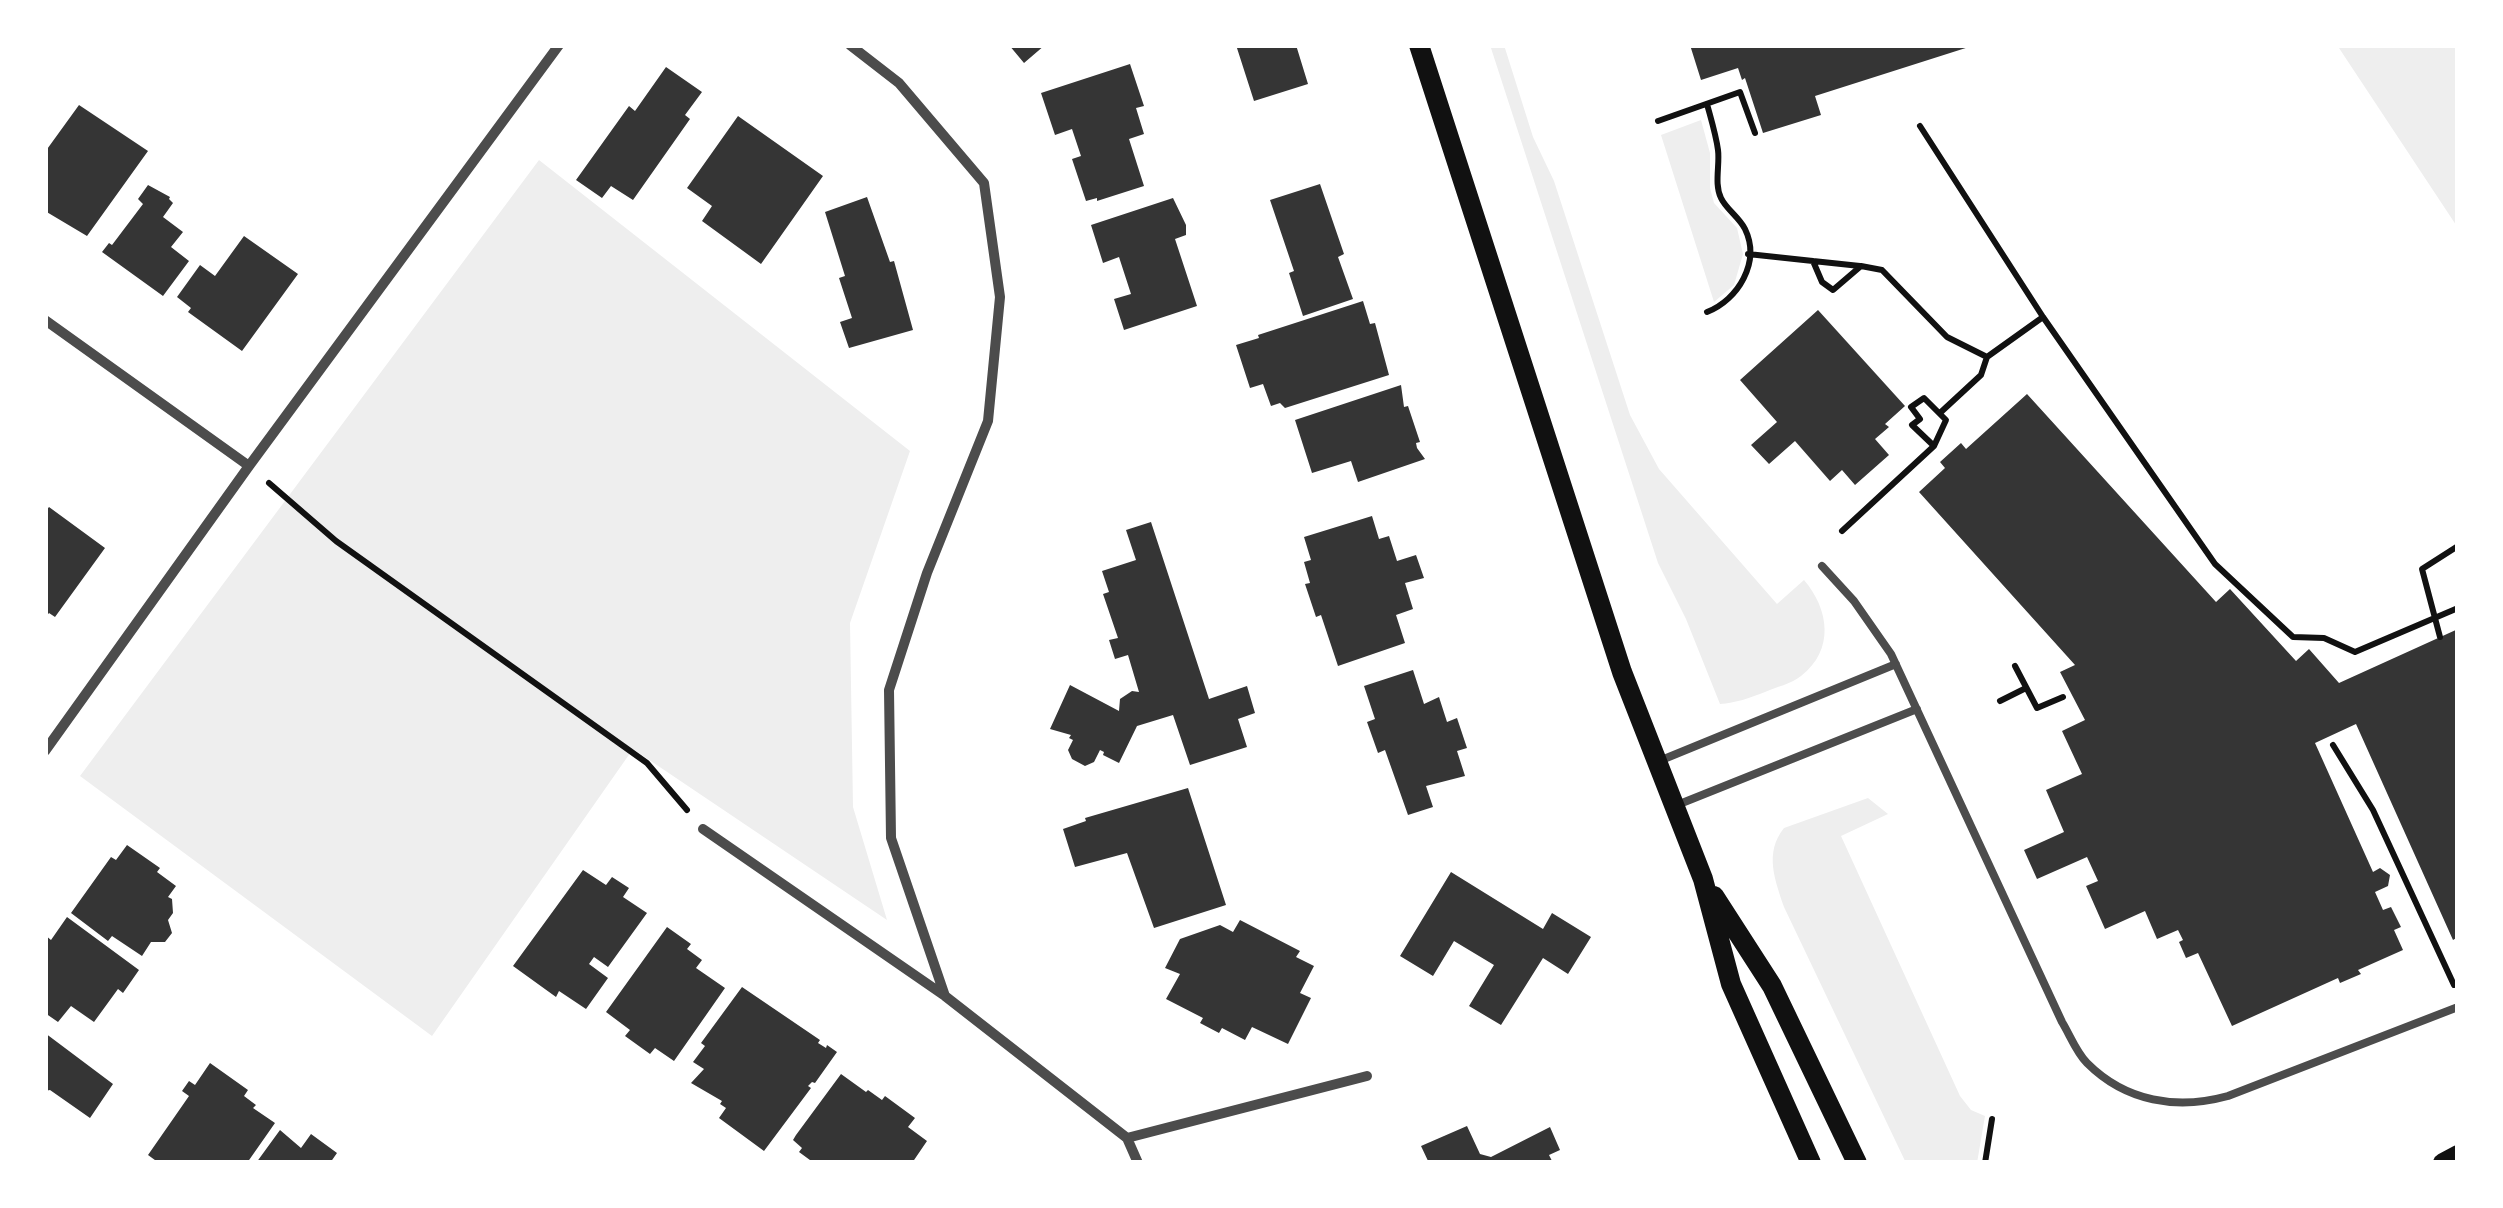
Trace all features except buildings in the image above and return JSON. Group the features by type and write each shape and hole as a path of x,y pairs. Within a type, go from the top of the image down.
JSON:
{"main road":[{"path":"1420,45 1622,672 1702,878 1731,984 1811,1163"},
{"path":"1702,878 1772,986 1856,1157"},
{"path":"2442,1163 2458,1155"}],"street":[{"path":"45,751 559,45"},
{"path":"850,45 898,84 984,183 1000,298 988,421 927,573 889,690 891,838 945,996"},
{"path":"45,320 249,466"},
{"path":"703,828 945,996 1127,1138 1138,1163"},
{"path":"1127,1138 1367,1076"}],"lane":[{"path":"1822,566 1854,601 1896,664 2078,1050 2086,1062 2130,1093 2169,1103 2198,1104 2458,1008"},
{"path":"1656,762 1896,664"},
{"path":"1673,806 1917,709"}],"path":[{"path":"1658,121 1740,92 1755,133"},
{"path":"1707,104 1718,150 1721,198 1748,234 1746,276 1722,306 1707,312"},
{"path":"1920,126 2043,317 2215,564 2293,636 2324,638 2355,652 2458,608"},
{"path":"1748,254 1882,270 1947,337 1987,356"},
{"path":"1813,261 1822,282 1833,290 1861,266"},
{"path":"1941,412 1981,374 1987,356 2043,317"},
{"path":"1842,531 1934,446 1946,420 1924,398 1911,407 1920,418 1912,425 1934,446"},
{"path":"249,466 336,541 647,763 703,828"},
{"path":"2440,638 2422,568 2458,546"},
{"path":"2015,666 2036,708 2063,696"},
{"path":"2000,701 2026,688"},
{"path":"2333,745 2373,810 2458,993"},
{"path":"1985,1163 1992,1119"}],"shaded area":[{"path":"1490,45 1504,45 1533,137 1554,181 1630,415 1659,469 1777,604 1804,580 1819,604 1825,629 1819,654 1812,666 1793,681 1720,704 1686,619 1658,563"},
{"path":"2337,45 2458,45 2458,228"},
{"path":"1701,120 1710,153 1714,203 1737,228 1743,254 1734,285 1714,302 1661,135"},
{"path":"539,160 910,451 850,623 853,807 887,920 633,749 432,1036 80,776"},
{"path":"1868,798 1888,814 1841,836 1960,1096 1971,1110 1985,1116 1977,1163 1906,1163 1777,887 1774,847 1784,828"}]}
